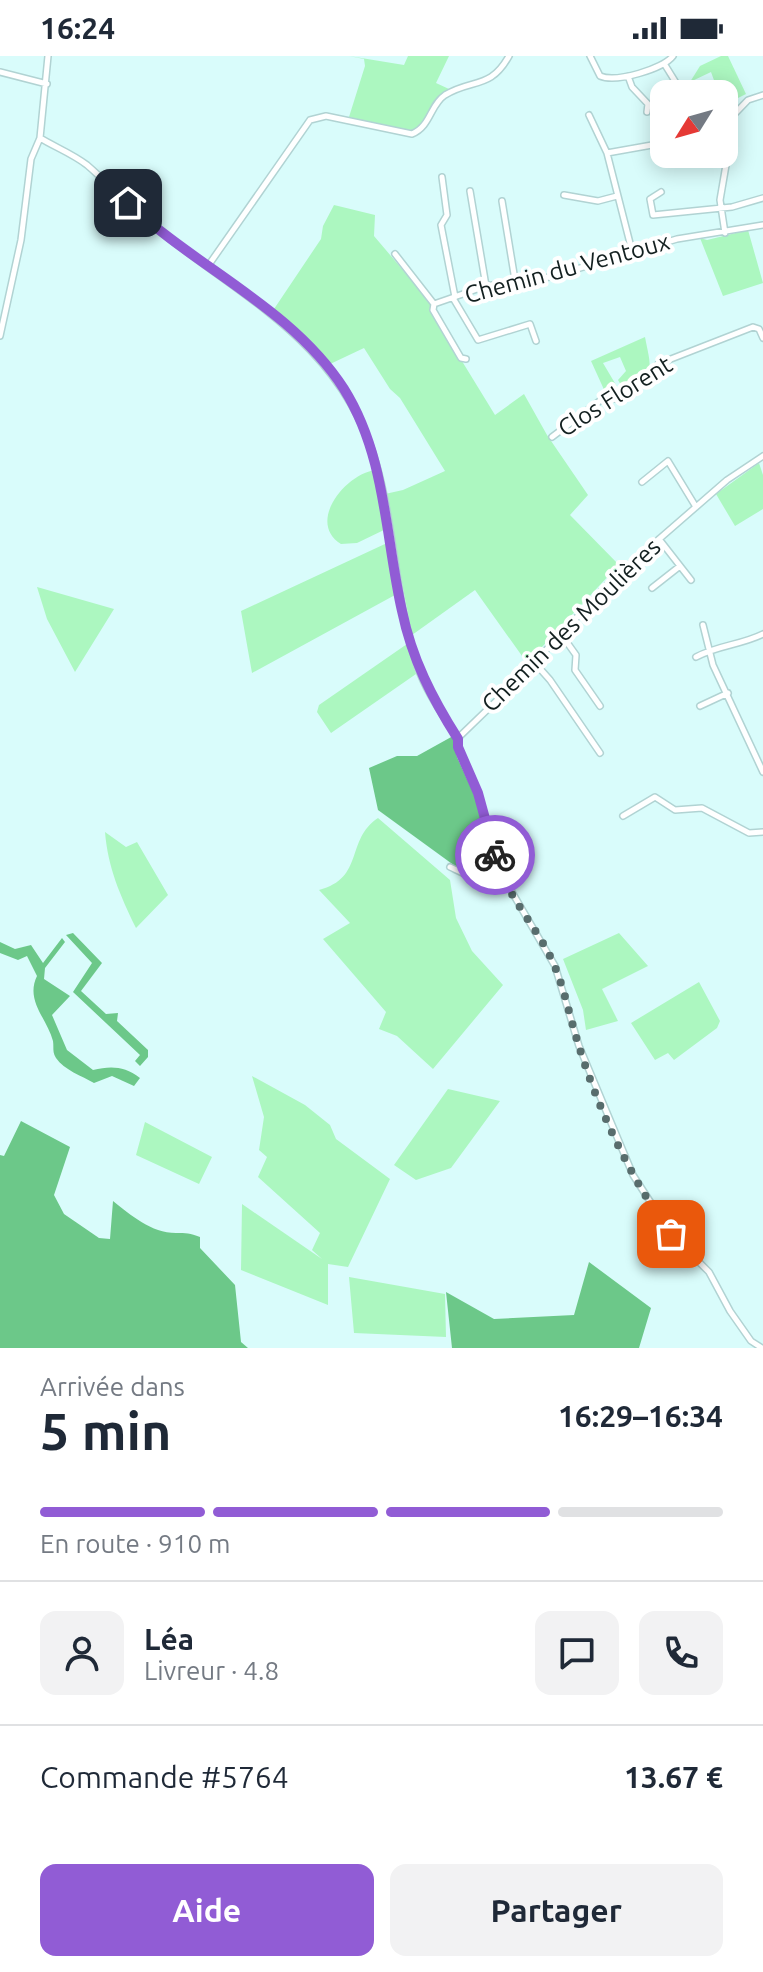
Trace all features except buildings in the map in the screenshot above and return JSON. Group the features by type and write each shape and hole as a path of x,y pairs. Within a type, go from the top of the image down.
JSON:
{"street":[{"path":"0,336 21,240 31,159 40,138 48,56"},
{"path":"208,266 310,120 326,116 412,134 426,126 440,100 447,94 488,81 500,72 509,56"},
{"path":"590,56 605,79 665,65 673,56"},
{"path":"665,65 674,80"},
{"path":"0,72 47,84"},
{"path":"628,76 632,87 648,104 647,112"},
{"path":"738,110 748,100 763,95"},
{"path":"589,115 607,153 632,251"},
{"path":"40,138 85,163 143,218 274,316 320,358 344,390 360,418 377,467 402,612 417,666 458,739 458,747 478,793 498,868 555,966 579,1046 633,1175 671,1234 709,1272 751,1344 762,1348"},
{"path":"607,153 650,145"},
{"path":"725,233 721,207 726,168"},
{"path":"442,177 447,215 441,225 454,297 478,340 530,324 536,341"},
{"path":"470,191 486,286"},
{"path":"661,192 650,199 653,215 721,207 763,198"},
{"path":"564,195 598,201 617,196"},
{"path":"502,201 515,280"},
{"name":"Chemin du Ventoux","path":"395,254 434,304 486,286 550,277 677,239 763,225"},
{"path":"434,304 433,310 444,331 461,358 466,359"},
{"name":"Clos Florent","path":"552,437 601,400 606,397 616,399 653,374 658,364 753,327 759,329 763,338"},
{"name":"Chemin des Moulières","path":"458,739 612,580 727,480 763,456"},
{"path":"642,482 668,461 696,507"},
{"path":"659,539 691,580"},
{"path":"652,588 680,566"},
{"path":"703,625 713,665 728,693 754,759 763,772"},
{"path":"561,634 576,655 575,670 600,706"},
{"path":"696,657 711,649 744,642 763,634"},
{"path":"534,662 600,753"},
{"path":"700,706 728,693"},
{"path":"623,816 655,797 675,810 702,808 749,833 763,832"},
{"path":"450,867 478,879 487,878 498,868"}],"green space":[{"path":"349,56 404,65 408,56 449,56 436,83 449,89 412,134 349,117 365,66 364,59"},
{"path":"728,56 746,94 738,98 738,80 714,80 711,72 691,80 700,66"},
{"path":"334,205 375,215 374,236 430,302 430,309 495,415 524,394 547,435 588,495 570,515 620,566 527,663 475,590 412,635 385,494 403,490 445,471 400,398 390,389 364,348 328,365 295,330 272,312 321,239 323,226"},
{"path":"748,230 763,283 723,296 700,238 707,240"},
{"path":"645,337 649,369 624,390 618,380 626,371 620,357 603,363 619,390 614,397 606,394 591,361"},
{"path":"759,463 763,475 763,509 735,526 716,494"},
{"path":"375,470 386,529 357,543 341,544 331,535 327,524 334,500 353,480"},
{"path":"387,543 395,595 252,673 241,611"},
{"path":"37,587 114,609 75,672 47,619"},
{"path":"407,644 416,674 331,733 317,712 319,705"},
{"path":"453,736 457,757 476,799 495,868 479,876 455,866 378,810 369,768 397,756 417,756"},
{"path":"378,818 450,880 456,918 472,951 503,985 433,1069 397,1036 379,1029 386,1012 323,939 350,923 319,890 343,877 361,837"},
{"path":"105,832 126,847 137,842 168,895 136,928 116,881"},
{"path":"73,933 102,963 81,991 106,1014 118,1013 117,1021 148,1050 148,1057 140,1066 135,1061 140,1055 73,992 92,963 66,935"},
{"path":"619,933 648,966 602,989 618,1021 586,1030 583,1010 563,959"},
{"path":"62,938 65,942 45,968 44,979 70,996 52,1015 67,1050 93,1070 117,1068 134,1074 140,1078 134,1086 112,1076 94,1083 59,1062 35,1001 37,976 27,956 18,960 0,953 0,942 15,949 31,945 43,963"},
{"path":"699,982 720,1021 717,1028 674,1060 668,1053 655,1060 631,1023"},
{"path":"252,1076 305,1105 330,1125 336,1139 390,1179 348,1267 328,1264 328,1305 241,1270 242,1204 322,1259 312,1250 320,1233 258,1177 267,1157 259,1150 264,1117"},
{"path":"448,1089 500,1101 451,1168 416,1180 394,1165"},
{"path":"21,1121 70,1147 54,1195 64,1214 99,1238 110,1239 113,1201 150,1227 200,1237 200,1248 235,1285 241,1342 248,1348 0,1348 0,1155 4,1156"},
{"path":"145,1122 212,1157 199,1184 136,1155"},
{"path":"589,1262 651,1308 639,1348 452,1348 446,1292 494,1319 574,1315"},
{"path":"349,1277 445,1294 446,1337 354,1333"}],"way so far":[{"path":"495,855 498,868 512,894 555,966 579,1046 633,1175 671,1234"}],"route":[{"path":"128,203 143,218 298,336 326,365 360,418 377,467 402,612 417,666 431,696 458,739 458,747 478,793 495,855"}]}
